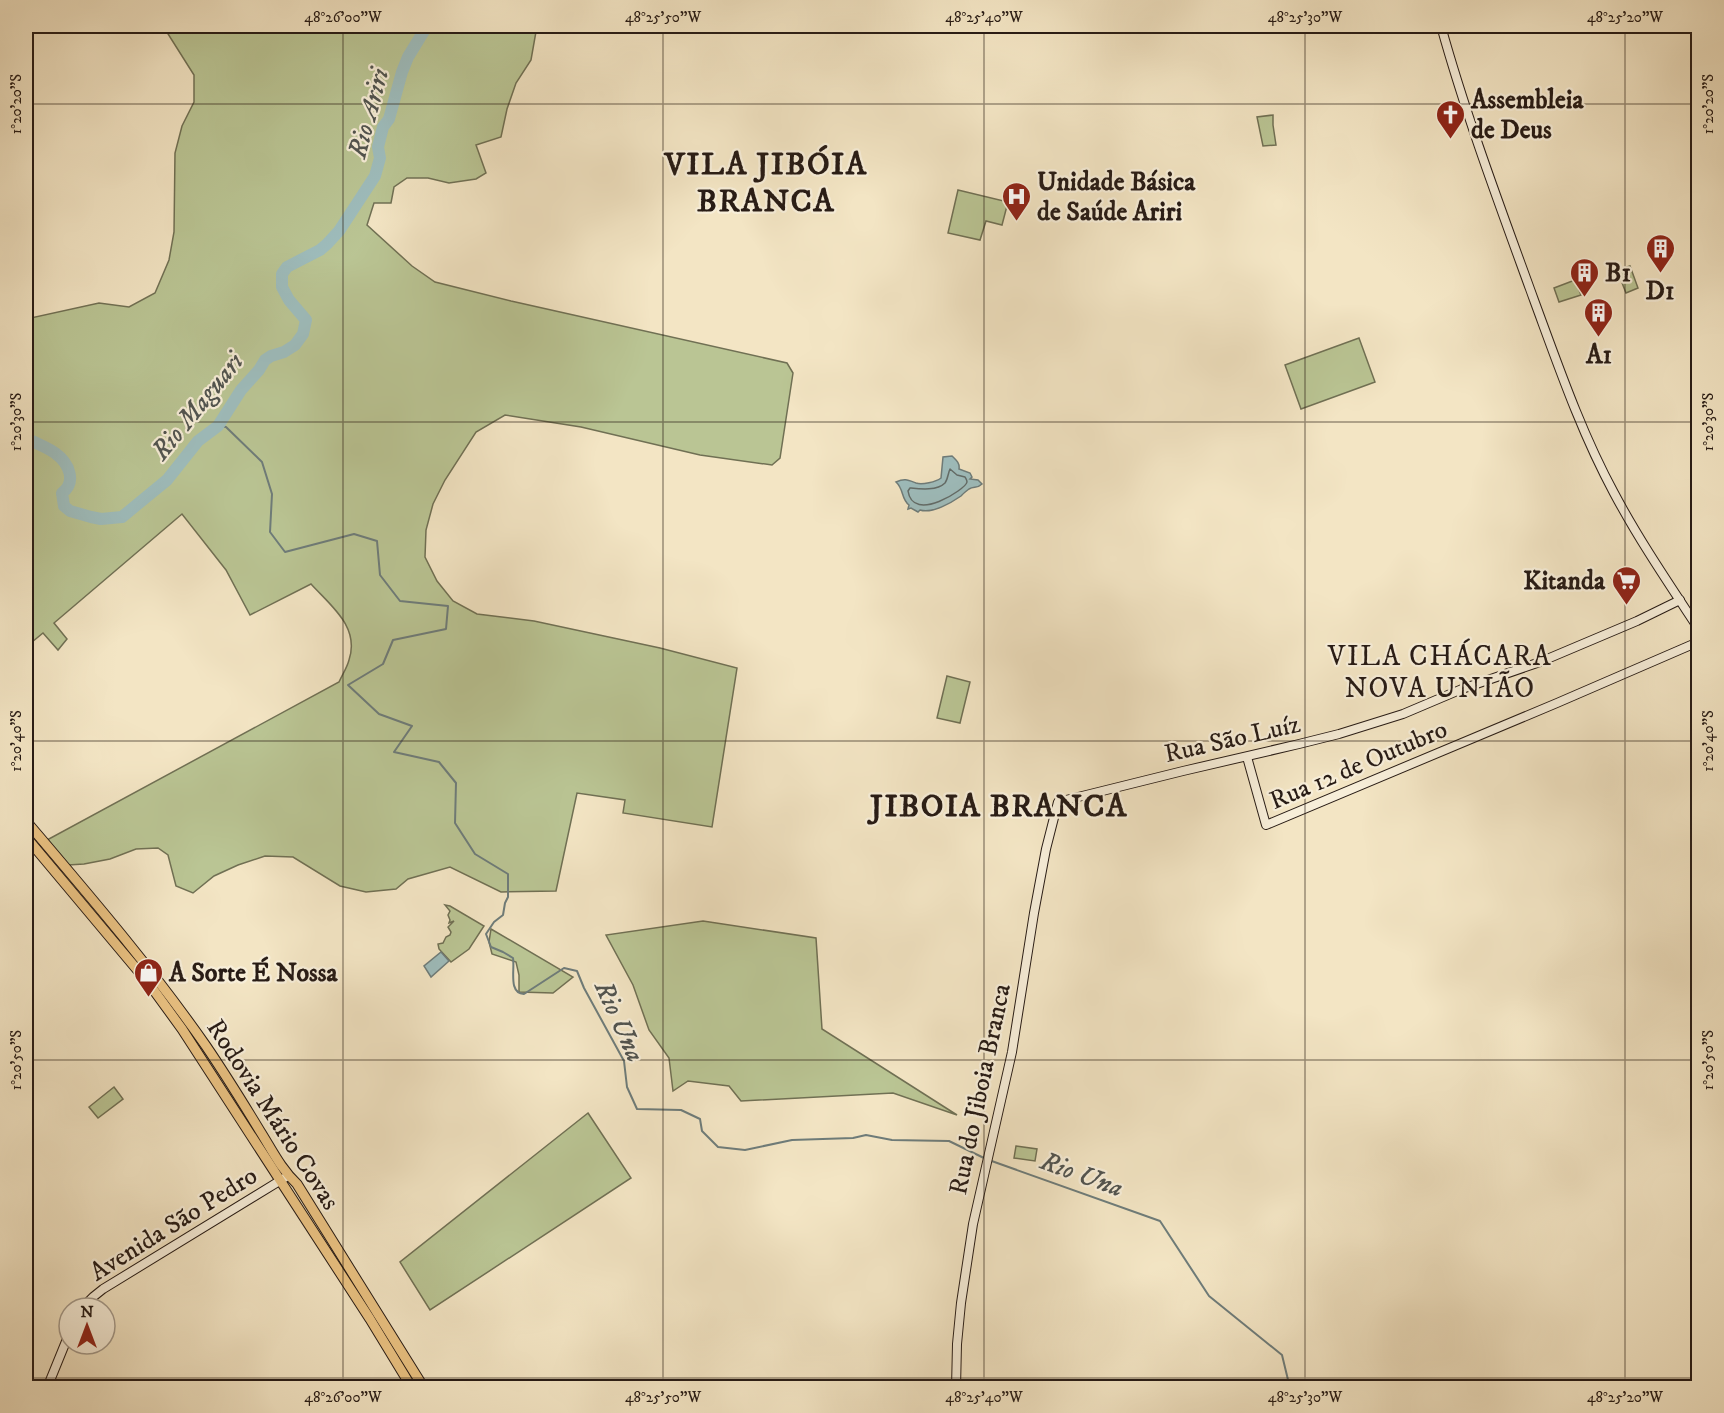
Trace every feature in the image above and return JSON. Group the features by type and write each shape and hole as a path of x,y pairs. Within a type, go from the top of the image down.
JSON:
{"main road":[{"path":"1441,26 1457,84 1477,142 1580,419 1613,491 1651,558 1698,628"},
{"name":"Rua São Luíz","path":"1058,802 1339,734 1403,714 1462,689 1550,658 1680,600"},
{"name":"Rua 12 de Outubro","path":"1247,757 1266,825 1698,642"},
{"name":"Rua do Jiboia Branca","path":"956,1388 961,1303 973,1224 1012,1052 1036,903 1058,802"},
{"name":"Rodovia Mário Covas","path":"26,821 132,947 208,1049 261,1131 284,1178 297,1184 424,1388"},
{"name":"Rodovia Mário Covas","path":"26,837 165,1005 284,1178 412,1388"},
{"path":"56,874 65,867"},
{"name":"Avenida São Pedro","path":"94,1296 284,1178"},
{"path":"47,1388 60,1356"}],"green space":[{"path":"163,26 537,26 531,60 516,83 501,137 476,145 486,173 476,179 449,183 428,178 407,178 394,187 391,203 374,203 367,225 412,266 435,282 787,363 793,373 780,458 772,465 700,455 581,427 505,415 476,432 445,480 433,504 426,530 425,557 437,581 453,601 477,614 534,621 660,648 737,668 712,827 623,813 625,800 577,793 556,891 501,892 450,867 408,879 396,889 366,892 340,886 293,857 265,856 214,876 193,893 176,886 168,855 158,848 136,849 110,859 68,865 47,840 339,682 348,663 351,648 351,637 342,618 311,584 250,615 226,570 182,514 54,623 67,639 58,650 43,633 26,647 26,502 31,493 26,487 26,319 99,303 129,307 155,293 169,260 174,232 175,153 182,126 194,102 194,75"},
{"path":"1273,115 1276,145 1263,146 1257,117"},
{"path":"958,190 1008,202 1002,225 986,221 980,240 948,233"},
{"path":"1630,266 1638,288 1626,293 1617,270"},
{"path":"1575,280 1581,295 1559,302 1554,288"},
{"path":"1359,338 1375,382 1301,409 1285,365"},
{"path":"947,676 970,682 960,723 937,718"},
{"path":"445,905 484,926 469,949 451,962 439,949 438,944 443,943 450,935 448,927 454,921 449,923 450,911"},
{"path":"703,921 816,938 822,1029 957,1115 893,1093 741,1101 729,1086 688,1081 673,1091 669,1058 649,1030 633,985 606,935"},
{"path":"491,929 573,977 553,993 519,992 516,962 492,954 489,942"},
{"path":"114,1087 123,1099 98,1118 89,1107"},
{"path":"588,1113 631,1178 430,1310 400,1262"},
{"path":"1016,1146 1037,1149 1035,1161 1014,1158"}],"water":[{"path":"952,456 958,463 959,469 970,473 972,477 970,479 978,480 982,484 969,489 952,502 936,509 918,512 911,508 908,509 909,505 896,482 906,480 922,484 939,479 943,457"},
{"path":"441,952 449,961 431,977 424,966"}],"waterway":[{"name":"Rio Maguari","path":"26,438 55,453 64,462 70,478 67,489 62,493 64,506 70,511 101,519 122,517 167,480 198,441 218,426 241,390 265,360 295,345 303,334 306,320 289,300 282,287 282,274 287,267 327,244 339,231 375,176 380,158 378,147 383,127 389,119 402,72 408,57 427,26"},
{"name":"Rio Una","path":"218,426 226,427 262,462 272,494 270,532 285,552 354,534 377,541 380,575 400,601 448,606 446,629 393,640 383,664 348,685 379,714 412,726 394,752 439,762 456,783 455,823 475,854 508,874 508,897 503,915 494,922 486,934 491,947 513,958 513,980 519,993 524,994 564,968 577,971 624,1061 627,1087 637,1109 681,1110 700,1119 702,1131 718,1147 745,1150 792,1140 853,1138 866,1135 892,1140 949,1141 986,1159 1160,1221 1209,1296 1282,1355 1290,1388"}],"place":[{"name":"Assembleia de Deus","path":"1450,140"},
{"name":"Unidade Básica de Saúde Ariri","path":"1016,222"},
{"name":"D1","path":"1660,274"},
{"name":"B1","path":"1584,298"},
{"name":"A1","path":"1599,338"},
{"name":"Kitanda","path":"1626,606"},
{"name":"A Sorte É Nossa","path":"148,998"}],"district":[{"name":"VILA JIBÓIA BRANCA","path":"766,182"},
{"name":"VILA CHÁCARA NOVA UNIÃO","path":"1440,671"},
{"name":"JIBOIA BRANCA","path":"999,805"}],"water label":[{"name":"Rio Ariri","path":"368,113"}]}
